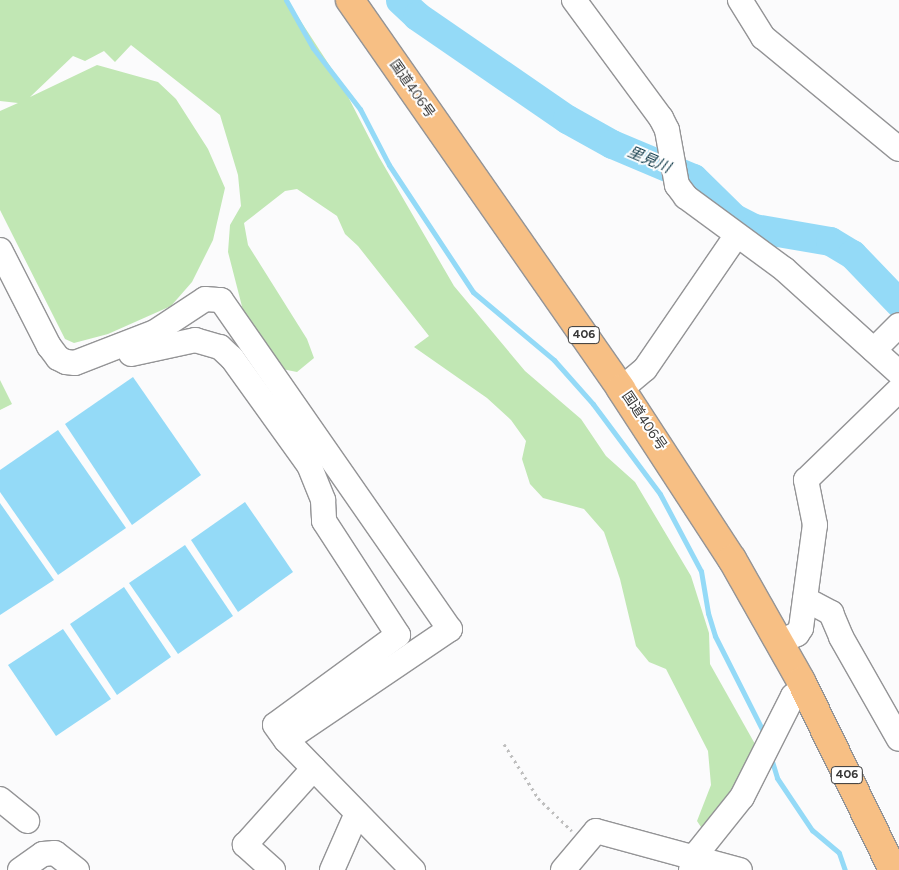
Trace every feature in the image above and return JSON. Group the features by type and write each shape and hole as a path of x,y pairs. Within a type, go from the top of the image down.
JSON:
{"highway":[{"name":"国道406号","path":"350,0 621,389 732,559 804,687 893,870"}],"street":[{"path":"574,0 661,118 672,155 677,185 686,197 798,281 899,373"},
{"path":"740,0 762,37 899,148"},
{"path":"621,389 645,369 736,236"},
{"path":"0,250 49,346 58,358 76,363 184,341 207,342 220,347 258,390 309,465 323,500 324,521 398,635 275,725 286,740 413,870"},
{"path":"76,363 155,332 205,299 221,300 450,629 286,740"},
{"path":"874,350 899,325"},
{"path":"780,642 797,634 801,628 815,525 806,480 899,390"},
{"path":"805,600 831,613 841,637 898,733"},
{"path":"695,864 698,852 742,797 793,696 804,687"},
{"path":"273,870 245,845 314,768"},
{"path":"0,799 27,821"},
{"path":"332,870 357,813"},
{"path":"563,870 596,831 695,864 740,870"},
{"path":"20,870 43,854 55,853 77,870"}],"path":[{"path":"504,744 538,798 585,844"}],"green space":[{"path":"0,0 287,0 341,83 379,157 454,286 525,371 581,419 606,456 635,482 691,576 709,633 710,664 755,744 736,784 703,830 697,821 711,785 708,751 666,669 649,662 636,646 620,579 604,532 584,509 543,498 530,484 522,459 526,441 511,420 487,398 414,347 429,336 358,246 345,234 337,216 297,189 285,191 244,223 248,245 307,339 314,358 297,372 282,369 246,322 228,252 230,225 241,206 238,175 220,115 131,45 115,62 104,51 85,61 73,56 30,97 97,65 158,82 176,99 208,149 225,188 213,240 192,282 171,306 108,334 74,343 65,339 0,210 0,111 18,103 0,101"},
{"path":"0,380 12,404 0,410"}],"water":[{"path":"133,377 201,475 132,525 65,424"},
{"path":"58,430 126,528 58,575 0,492 0,470"},
{"path":"245,502 293,572 238,612 191,540"},
{"path":"0,503 54,580 0,615"},
{"path":"185,545 233,616 178,654 129,583"},
{"path":"124,587 171,657 117,695 70,624"},
{"path":"63,629 111,699 56,736 8,665"}],"waterway":[{"path":"286,0 313,48 360,109 389,165 473,292 554,360 593,404 660,494 701,571 708,613 715,636 765,735"},
{"name":"里見川","path":"400,0 417,16 567,119 612,144 693,178 734,218 754,228 830,241 852,254 899,303"},
{"path":"771,758 777,778 812,830 839,853 845,870"}]}
